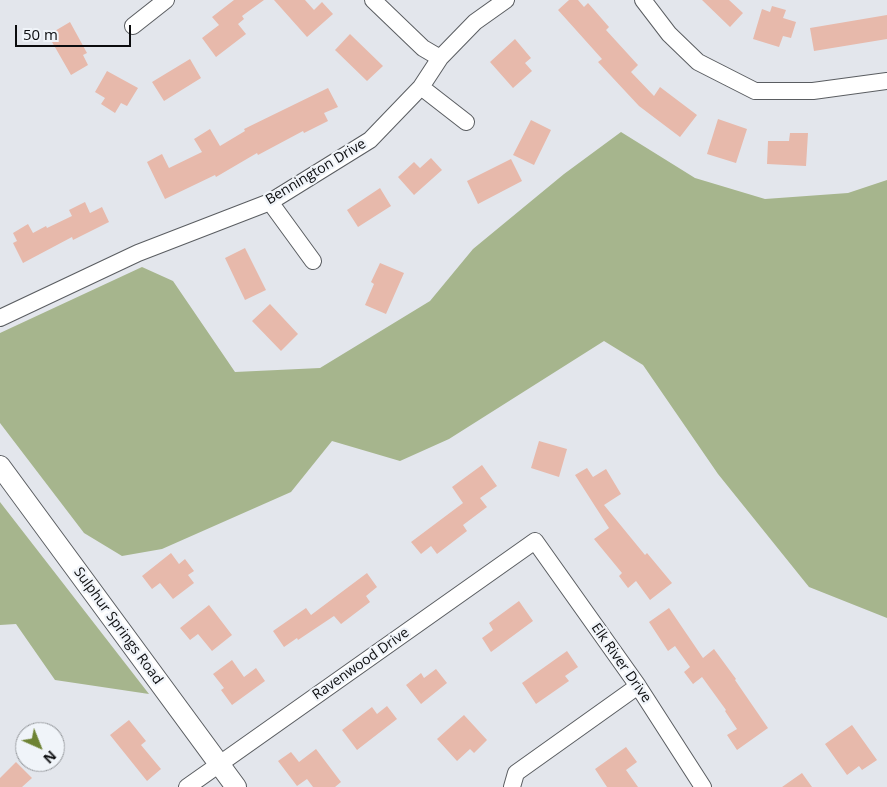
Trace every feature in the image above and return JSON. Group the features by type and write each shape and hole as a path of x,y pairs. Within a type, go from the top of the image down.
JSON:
{"street":[{"path":"133,26 166,0"},
{"path":"373,0 423,48 440,58"},
{"name":"Bennington Drive","path":"0,318 138,253 270,202 370,140 421,87 440,58 475,22 506,0"},
{"path":"643,0 669,34 698,62 755,91 813,91 887,81"},
{"path":"421,87 466,122"},
{"path":"270,202 313,261"},
{"name":"Sulphur Springs Road","path":"0,466 236,787"},
{"name":"Ravenwood Drive","path":"187,787 535,541"},
{"name":"Elk River Drive","path":"535,541 638,686 703,787"},
{"path":"512,787 516,773 638,686"}],"green space":[{"path":"621,132 695,178 765,199 848,193 887,180 887,618 809,587 718,474 643,365 604,341 449,439 400,461 332,441 291,492 162,549 122,556 84,533 0,423 0,333 142,267 173,281 235,372 320,368 430,301 473,249 564,174"},
{"path":"0,502 149,694 55,680 16,624 0,625"}],"building":[{"path":"234,0 264,0 242,16 244,19 238,24 246,34 216,57 202,38 219,25 212,17"},
{"path":"274,0 305,0 314,10 322,2 333,14 307,37"},
{"path":"569,0 578,0 584,7 588,3 609,27 606,30 638,65 631,72 654,96 660,87 697,115 680,137 639,106 598,62 602,59 558,10"},
{"path":"702,0 729,0 743,13 730,27"},
{"path":"772,6 786,10 783,18 796,22 791,38 783,36 779,47 753,39 762,9 770,12"},
{"path":"887,15 887,39 814,51 810,28"},
{"path":"70,22 87,53 83,55 88,65 71,75 48,35"},
{"path":"350,34 383,66 367,81 335,50"},
{"path":"515,39 531,58 525,63 532,71 513,88 490,62"},
{"path":"190,59 201,78 164,101 152,82"},
{"path":"107,71 138,88 127,106 121,103 115,113 101,104 105,98 95,92"},
{"path":"328,88 338,107 324,113 328,121 304,133 303,131 258,155 257,153 216,177 215,175 165,199 147,162 162,154 169,168 202,152 194,139 210,129 220,146 245,131 244,129"},
{"path":"718,119 747,129 736,163 707,154"},
{"path":"531,120 551,130 534,165 513,155"},
{"path":"790,133 808,133 806,166 767,164 768,141 789,141"},
{"path":"431,158 442,170 414,195 398,177 414,162 420,168"},
{"path":"511,159 522,181 478,204 467,181"},
{"path":"380,188 391,206 358,227 347,210"},
{"path":"85,202 90,213 102,207 109,222 73,240 72,237 23,263 13,243 17,241 13,233 28,224 33,233 46,226 47,228 72,216 69,210"},
{"path":"245,248 266,290 245,300 225,258"},
{"path":"380,263 404,273 386,314 365,305 374,284 371,282"},
{"path":"270,304 298,334 281,351 252,321"},
{"path":"539,441 567,449 559,477 531,468"},
{"path":"482,465 497,486 480,498 487,507 463,525 467,531 437,554 431,546 421,554 411,542 463,503 452,487"},
{"path":"587,468 593,477 606,469 621,494 604,505 645,555 647,553 672,583 650,600 636,581 628,588 619,576 622,573 594,539 609,528 575,475"},
{"path":"171,553 179,564 185,559 194,571 188,575 194,583 173,599 160,583 152,589 142,576"},
{"path":"367,573 377,587 366,596 370,602 341,624 334,616 284,647 273,631 306,608 311,615"},
{"path":"519,601 533,621 491,652 482,638 493,630 489,623"},
{"path":"209,605 232,635 212,651 198,634 190,640 180,628"},
{"path":"669,608 703,658 714,649 768,728 737,750 727,735 737,729 726,710 702,677 693,684 684,672 690,667 675,646 668,651 649,622"},
{"path":"567,651 578,667 565,676 569,681 536,704 522,683"},
{"path":"232,660 244,677 256,668 265,681 232,705 221,690 224,688 213,674"},
{"path":"436,669 447,683 421,704 406,685 421,673 424,678"},
{"path":"387,706 397,719 357,750 342,730 372,707 377,714"},
{"path":"464,715 487,740 474,753 470,749 457,761 437,739"},
{"path":"129,720 146,741 141,745 161,769 147,781 110,735"},
{"path":"852,725 877,760 862,770 859,766 847,775 825,744"},
{"path":"626,747 637,762 626,770 638,787 607,787 595,769"},
{"path":"316,749 341,782 335,787 313,787 307,779 297,786 278,761 291,752 299,762"},
{"path":"15,763 15,772 26,772 32,778 22,787 0,787 0,778"},
{"path":"802,773 812,787 782,787"}]}
